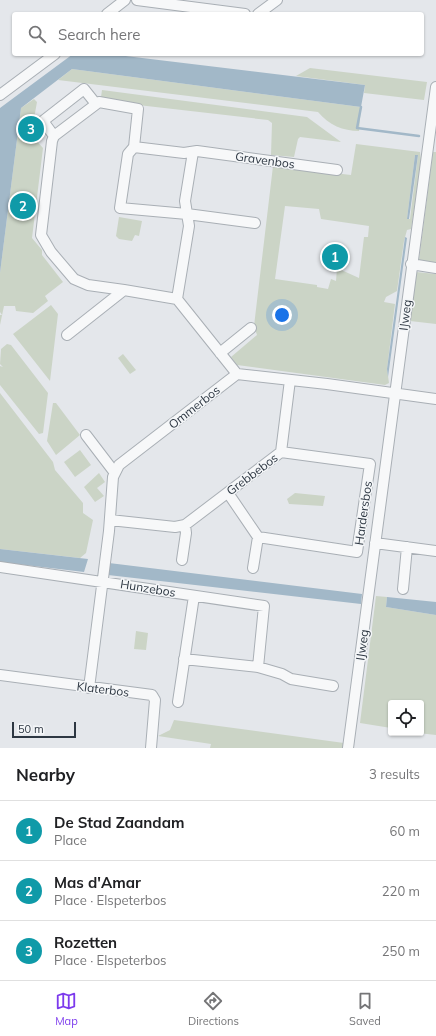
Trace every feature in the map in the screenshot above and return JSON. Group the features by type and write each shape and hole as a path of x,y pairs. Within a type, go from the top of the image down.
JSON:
{"street":[{"path":"110,12 125,0"},
{"path":"137,0 230,12"},
{"path":"261,12 277,0"},
{"path":"0,95 52,56"},
{"name":"IJweg","path":"348,748 411,264 436,87"},
{"path":"54,136 43,120 84,90 98,103 138,109 134,147 128,154 120,208 187,214 254,223"},
{"path":"98,103 54,136 52,141 41,235 51,252 74,279 88,285 177,299 237,374 436,399"},
{"name":"Gravenbos","path":"134,147 184,153 193,152 337,170"},
{"path":"177,299 189,226 185,201 193,152"},
{"path":"411,264 436,268"},
{"path":"67,335 124,290"},
{"path":"220,353 252,328"},
{"name":"Ommerbos","path":"115,473 119,465 237,374"},
{"name":"Grebbebos","path":"185,525 281,452 290,380"},
{"path":"86,435 115,473 89,688"},
{"name":"Hardersbos","path":"258,537 357,552 370,464 281,452"},
{"path":"228,492 258,537 253,568"},
{"path":"110,520 175,527 185,525 186,534 182,560"},
{"path":"375,543 436,551"},
{"path":"403,589 407,547"},
{"path":"0,567 102,582"},
{"name":"Hunzebos","path":"102,582 264,606 258,668"},
{"path":"178,702 194,596"},
{"path":"184,659 258,668 282,674 291,679 333,686"},
{"name":"Klaterbos","path":"0,675 89,688 152,695 155,700 151,748"}],"green space":[{"path":"310,68 427,82 424,100 364,93 365,85 296,76"},
{"path":"72,69 361,107 359,131 347,130 332,124 318,112 58,80"},
{"path":"102,90 307,117 341,142 300,137 298,139 294,157 271,155 272,123 268,120 138,105 101,97"},
{"path":"34,99 37,102 31,135 43,148 32,238 42,250 42,255 63,282 45,296 48,301 33,313 16,311 15,306 4,306 0,325 0,315 2,315 0,312 0,273 21,108"},
{"path":"356,144 420,152 421,161 411,229 407,230 404,241 397,291 386,297 384,302 395,304 387,369 389,383 385,385 237,365 231,357 257,335 254,326 273,166 351,175","holes":["415,155 418,155 410,219 407,219","285,206 319,209 321,219 369,226 368,237 364,237 359,278 337,268 336,281 331,279 328,289 317,287 317,285 275,279"]},
{"path":"433,152 436,152 436,263 419,260"},
{"path":"119,217 142,221 139,236 135,235 132,241 119,239 116,236"},
{"path":"416,272 436,274 436,324 410,321"},
{"path":"51,305 58,314 50,381 13,334"},
{"path":"7,344 11,345 48,393 43,433 39,434 0,385 0,366 3,367 0,364 1,349"},
{"path":"123,354 136,370 130,374 118,358"},
{"path":"0,393 53,462 55,470 83,503 83,513 93,520 86,553 80,558 0,549"},
{"path":"53,403 56,403 80,435 56,455 47,441"},
{"path":"80,450 91,465 75,477 64,462"},
{"path":"99,473 105,482 97,488 104,496 95,502 84,487"},
{"path":"295,493 325,496 323,506 289,504 287,499"},
{"path":"376,596 387,597 386,607 436,615 436,735 424,734 424,700 388,700 388,728 360,723"},
{"path":"136,631 148,633 146,650 134,649"},
{"path":"174,720 344,743 343,748 210,748 211,744 158,736 170,730"}],"water":[{"path":"70,56 126,56 365,85 361,107 72,69 21,108 0,273 0,108"},
{"path":"415,155 418,155 409,219 407,219"},
{"path":"405,237 407,238 388,377 387,369"},
{"path":"0,549 88,559 84,572 0,562"},
{"path":"109,563 362,594 361,604 108,575"},
{"path":"387,597 436,602 436,615 386,607"}],"waterway":[{"path":"361,107 357,128 419,136"}],"place":[{"name":"Rozetten","path":"31,129"},
{"name":"Mas d'Amar","path":"23,206"},
{"name":"De Stad Zaandam","path":"335,257"}]}
